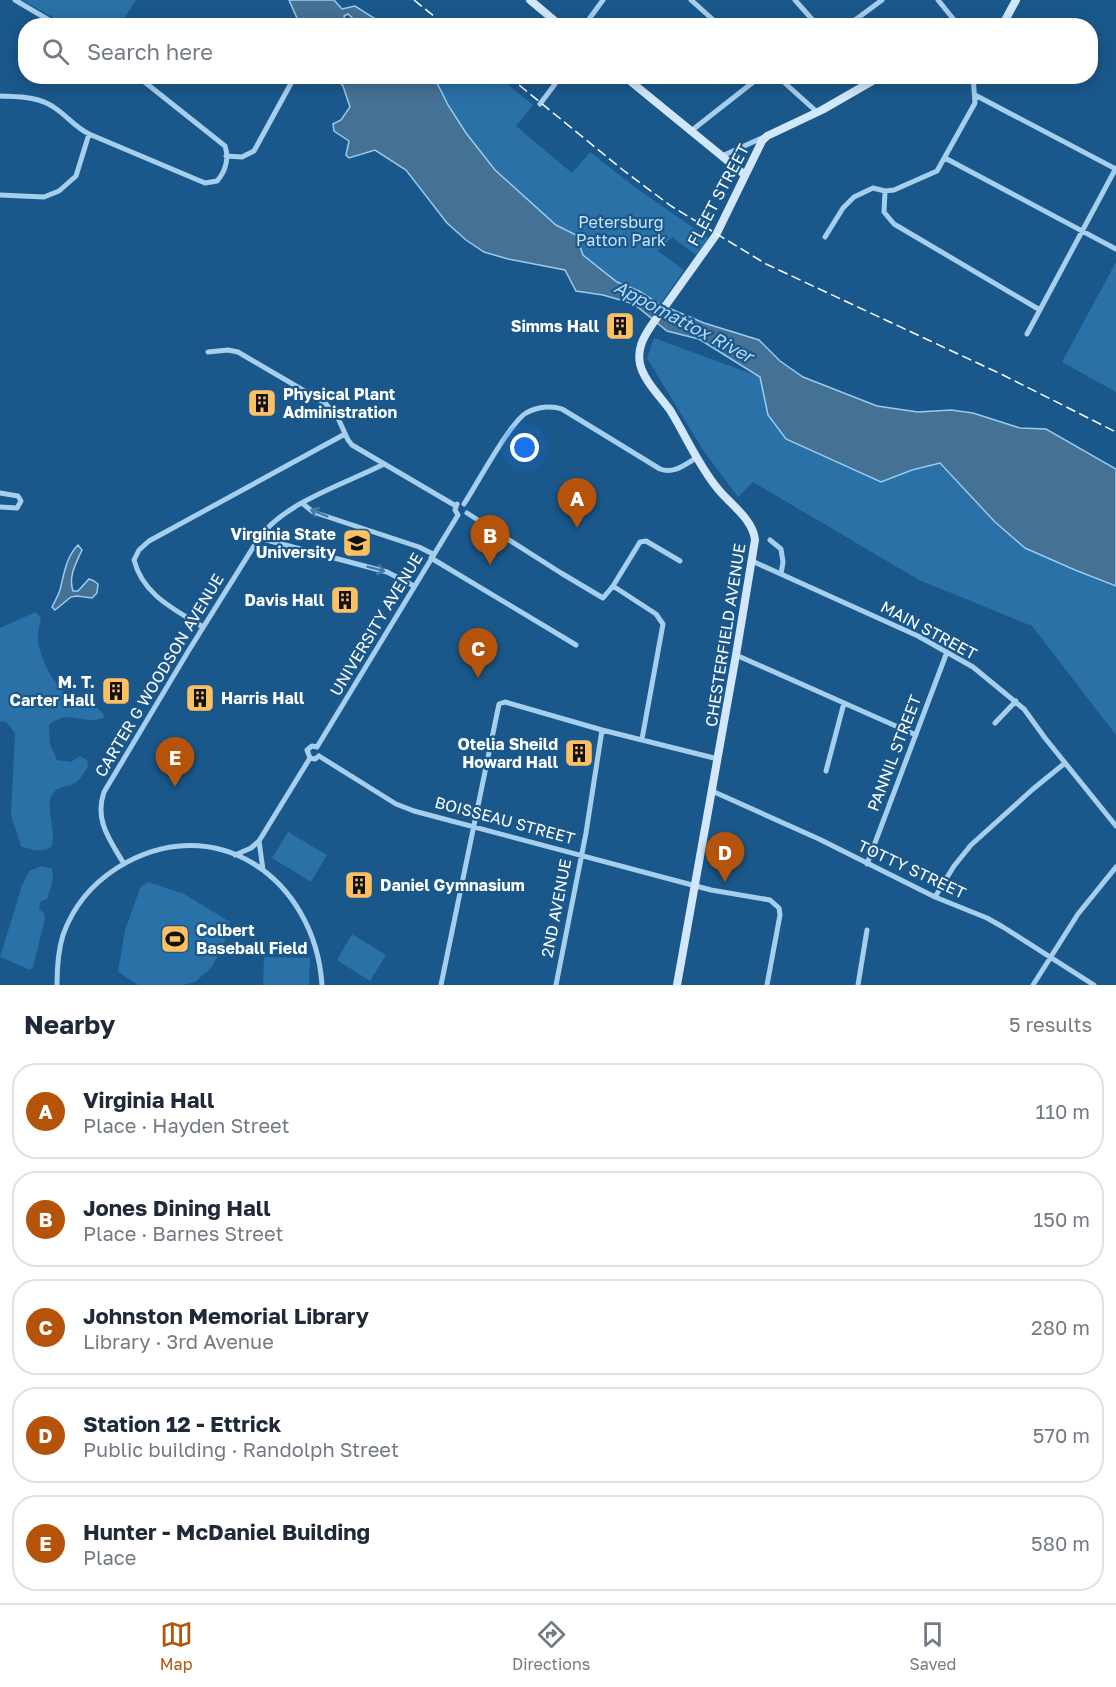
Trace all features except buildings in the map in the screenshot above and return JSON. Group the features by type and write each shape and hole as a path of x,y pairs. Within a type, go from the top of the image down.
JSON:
{"main road":[{"path":"530,0 551,18"},
{"path":"1006,18 1016,0"},
{"path":"634,84 745,175"},
{"path":"767,136 817,112 867,84"},
{"name":"FLEET STREET","path":"651,326 716,235 762,141 767,136"},
{"name":"CHESTERFIELD AVENUE","path":"651,326 639,349 642,369 669,410 696,458 718,489 752,528 755,540 677,985"}],"street":[{"path":"15,0 45,18"},
{"path":"590,18 603,0"},
{"path":"691,0 711,18"},
{"path":"795,0 811,18"},
{"path":"858,18 882,0"},
{"path":"939,0 953,18"},
{"path":"0,96 33,98 46,102 89,134 205,183 213,183 220,178 225,168 227,150 222,143 147,84"},
{"path":"226,156 243,157 254,151 291,84"},
{"path":"540,104 555,84"},
{"path":"691,131 750,84"},
{"path":"786,84 817,112"},
{"path":"825,237 843,208 854,197 873,188 885,191 894,190 932,174 940,167 975,103 973,85"},
{"path":"975,95 1116,168 1027,334"},
{"path":"0,195 44,197 59,191 76,176 89,134"},
{"path":"722,156 767,136"},
{"path":"945,158 1116,249"},
{"path":"885,191 884,212 894,224 1040,310"},
{"path":"208,352 238,352 301,387 331,409 352,445 456,506 464,504 515,424 526,413 541,408 562,409 668,472 696,458"},
{"path":"203,627 156,597 146,587 134,560 139,550 149,541 345,434"},
{"name":"CARTER G WOODSON AVENUE","path":"123,864 102,825 100,809 104,792 259,538 278,517 384,464"},
{"path":"0,493 18,496 21,501 17,508 0,507"},
{"path":"303,503 313,512 419,547 576,645"},
{"path":"464,504 468,508 467,513"},
{"path":"456,506 455,510 458,515 462,516 467,513"},
{"path":"467,513 603,598 640,542 646,541 680,561"},
{"name":"UNIVERSITY AVENUE","path":"235,855 251,848 259,841 310,758 307,750 312,746 317,747 458,515"},
{"path":"259,538 387,572 414,586"},
{"path":"770,540 781,549 783,562 781,574"},
{"name":"MAIN STREET","path":"752,561 876,617 973,667 1016,701 1116,826"},
{"path":"613,586 656,614 663,624 642,739"},
{"name":"PANNIL STREET","path":"867,864 947,652"},
{"path":"736,655 916,735"},
{"path":"995,723 1016,701"},
{"path":"441,985 497,707 505,702 602,730 718,759"},
{"path":"826,771 844,703"},
{"name":"2ND AVENUE","path":"556,985 590,809 602,730"},
{"path":"310,758 315,759 319,756 320,752 317,747"},
{"name":"BOISSEAU STREET","path":"319,756 396,804 414,811 711,890 770,900 777,905 780,915 767,985"},
{"path":"935,897 971,845 1065,763"},
{"name":"TOTTY STREET","path":"712,791 819,839 935,897 995,922 1094,985"},
{"path":"259,841 263,870"},
{"path":"57,985 61,942 75,911 95,885 123,864 157,851 180,847 204,847 235,855 263,870 290,897 306,920 318,954 322,985"},
{"path":"1034,985 1078,914 1116,867"},
{"path":"858,985 867,930"}],"green space":[{"path":"22,0 136,0 124,18 54,18"},
{"name":"Petersburg Patton Park","path":"438,84 508,84 533,105 516,126 572,173 590,152 636,188 708,238 696,255 672,237 658,251 684,270 659,304 639,291 617,282 583,255 576,235 556,225 495,170 466,133"},
{"path":"1116,262 1116,392 1062,362"},
{"path":"654,338 760,377 768,415 786,439 881,482 912,470 940,463 995,522 1025,548 1116,586 1116,735 1032,626 919,580 753,482 738,497 703,450 647,358"},
{"path":"36,612 41,618 38,639 41,653 55,681 70,697 97,708 105,717 91,720 70,717 56,720 49,725 50,744 57,760 71,762 80,756 87,760 88,767 75,783 59,789 52,795 50,805 52,846 40,851 21,846 11,815 15,733 6,722 0,721 0,628"},
{"path":"288,832 327,855 311,882 272,858"},
{"path":"42,866 52,869 53,880 47,899 40,902 39,909 44,913 45,919 33,967 30,970 0,957 22,886 29,871"},
{"name":"Colbert Baseball Field","path":"148,882 184,894 230,922 223,947 211,968 195,982 183,985 138,985 118,972 125,930 140,888"},
{"path":"352,934 386,955 370,981 337,960"},
{"path":"264,957 310,958 309,985 263,985"}],"water":[{"path":"289,0 334,0 342,9 355,6 374,18 352,18 348,14 344,18 297,18"},
{"name":"Appomattox River","path":"341,84 438,84 466,133 495,170 556,225 576,235 583,255 617,282 639,291 659,304 704,323 759,340 780,361 803,377 877,406 918,412 951,410 973,413 1020,428 1046,429 1116,469 1116,586 1025,548 995,522 940,463 912,470 881,482 786,439 768,415 760,377 699,339 667,331 634,304 603,295 576,291 565,270 484,252 447,223 406,170 375,150 349,158 346,155 349,141 334,131 333,124 341,120 350,107"},
{"path":"78,545 82,550 72,575 73,591 78,591 89,579 98,584 97,593 92,598 71,597 55,610 52,607 60,590 66,566"}],"railway":[{"path":"414,0 436,18"},
{"path":"518,84 671,206 766,264 1003,375 1116,432"}],"place":[{"name":"Simms Hall","path":"620,326"},
{"name":"Physical Plant Administration","path":"262,403"},
{"name":"Virginia Hall","path":"577,528"},
{"name":"Virginia State University","path":"357,543"},
{"name":"Jones Dining Hall","path":"490,565"},
{"name":"Davis Hall","path":"345,600"},
{"name":"Johnston Memorial Library","path":"478,678"},
{"name":"M. T. Carter Hall","path":"116,691"},
{"name":"Harris Hall","path":"200,698"},
{"name":"Otelia Sheild Howard Hall","path":"579,753"},
{"name":"Hunter - McDaniel Building","path":"175,787"},
{"name":"Station 12 - Ettrick","path":"725,882"},
{"name":"Daniel Gymnasium","path":"359,885"},
{"name":"Colbert Baseball Field","path":"175,939"}]}
